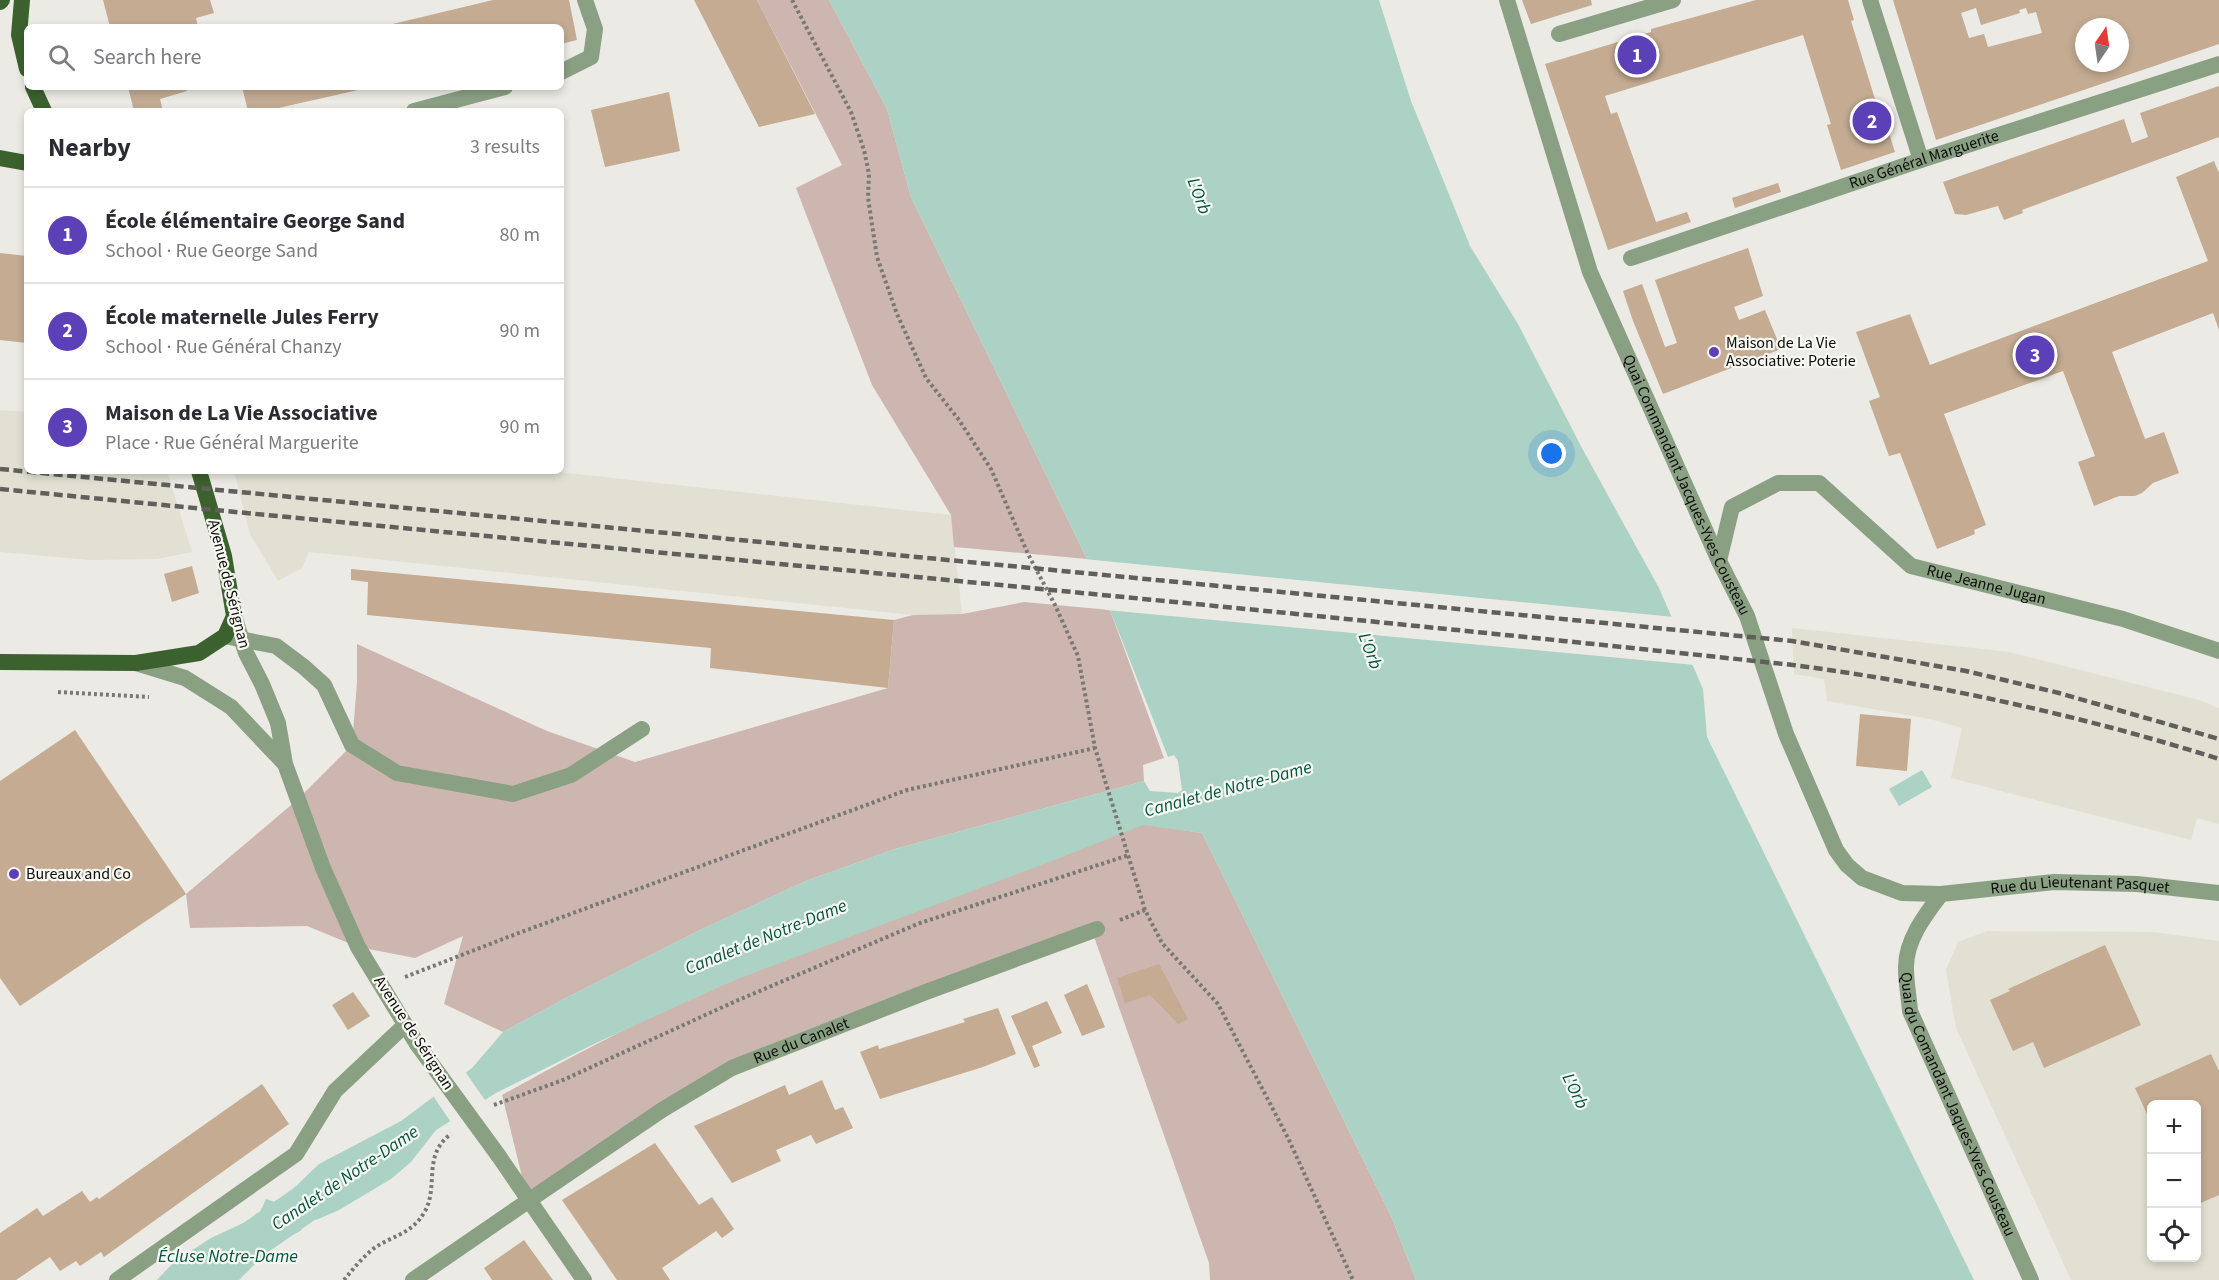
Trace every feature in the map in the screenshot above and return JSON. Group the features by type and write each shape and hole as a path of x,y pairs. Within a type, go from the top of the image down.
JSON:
{"main road":[{"path":"22,0 19,35 24,56"},
{"path":"34,90 43,108"},
{"path":"0,158 24,162"},
{"name":"Avenue de Sérignan","path":"200,474 224,556 234,616 233,637"},
{"path":"0,663 136,663 199,653 233,637"}],"street":[{"path":"564,70 591,57 595,29 585,0"},
{"name":"Quai Commandant Jacques-Yves Cousteau","path":"1507,0 1590,272 1719,561 1747,616 1786,734 1836,850 1847,865 1862,878 1902,893 1941,894"},
{"path":"1558,34 1673,0"},
{"path":"1870,0 1921,160"},
{"name":"Rue Général Marguerite","path":"1631,258 1921,160 2219,64"},
{"path":"425,108 494,90"},
{"name":"Rue Jeanne Jugan","path":"1719,561 1732,507 1778,483 1820,483 1911,566 2123,619 2219,651"},
{"path":"233,637 276,646 304,667 324,685 352,745 397,773 513,794 571,776 642,729"},
{"name":"Avenue de Sérignan","path":"233,637 278,723 285,764 327,878 358,946 417,1044 498,1155 584,1280"},
{"name":"Avenue de Sérignan","path":"136,663 185,678 231,707 285,764"},
{"name":"Rue du Lieutenant Pasquet","path":"1941,894 2054,882 2137,884 2219,893"},
{"name":"Quai du Comandant Jaques-Yves Cousteau","path":"1941,894 1923,917 1912,941 1905,967 1910,1011 2031,1280"},
{"name":"Rue du Canalet","path":"413,1280 662,1110 732,1068 926,992 1097,929"},
{"path":"117,1280 296,1154 335,1091 405,1025"}],"path":[{"path":"792,0 851,112 864,150 869,174 868,198 877,258 897,314 926,378 959,420 991,469 1028,554 1078,656 1095,748 1145,910 1162,943 1218,1004 1288,1138 1353,1280"},
{"path":"382,986 519,932 907,790 1095,748"},
{"path":"489,1106 563,1080 736,1001 920,923 1129,855"},
{"path":"344,1280 375,1248 416,1226 427,1209 433,1160 445,1139 457,1130"}],"shaded area":[{"path":"757,0 829,0 887,109 911,197 1087,559 954,547 951,515 872,385 796,188 842,165"},
{"path":"0,410 24,412 24,474 168,474 192,552 157,559 91,560 0,552"},
{"path":"564,473 951,515 962,614 913,615 309,552 302,568 278,581 250,534 235,474"},
{"path":"1024,602 1110,610 1164,758 1143,765 1144,781 895,849 806,881 700,930 503,1032 444,1004 463,936 415,958 358,947 307,926 190,928 186,894 297,800 352,745 357,682 357,644 547,731 635,762 888,688 894,620 913,615 962,614"},
{"path":"1792,628 2009,652 2199,700 2219,708 2219,824 2197,818 2191,840 1951,778 1962,728 1930,719 1827,701 1824,679 1794,674"},
{"path":"1143,824 1202,833 1392,1218 1416,1280 1210,1280 1209,1263 1092,931 732,1068 528,1201 502,1095 619,1033 708,991"},
{"path":"1987,931 2154,932 2219,941 2219,1280 2071,1280 1956,1028 1946,970 1958,942"}],"water":[{"name":"L'Orb","path":"829,0 1379,0 1411,101 1470,246 1518,324 1583,450 1659,588 1703,689 1707,737 1974,1280 1416,1280 1392,1218 1202,833 1143,825 737,979 596,1043 496,1093 436,1130 411,1162 391,1179 339,1210 316,1220 308,1220 303,1226 287,1216 282,1197 290,1196 293,1189 319,1164 401,1121 472,1068 503,1032 700,930 806,881 895,849 1144,781 1150,791 1178,793 1182,790 1178,761 1174,755 1168,757 1110,610 1087,559 911,197 887,109"},
{"path":"1922,770 1932,787 1899,806 1889,789"},
{"name":"Écluse Notre-Dame","path":"266,1199 280,1204 283,1219 302,1230 275,1244 239,1280 157,1280 174,1262 211,1238 258,1216"}],"pier":[{"path":"1084,559 1674,617 1695,665 1106,610"},
{"path":"464,1070 487,1103 452,1124 432,1094"}],"building":[{"path":"103,0 210,0 214,13 196,18 197,24 109,24"},
{"path":"493,0 569,0 577,40 564,43 564,24 393,24"},
{"path":"694,0 757,0 815,114 759,127"},
{"path":"1522,0 1591,0 1592,5 1531,24"},
{"path":"1756,0 1848,0 1854,20 1851,21 1878,109 1881,108 1895,152 1841,170 1827,125 1831,124 1803,35 1605,96 1611,114 1617,112 1656,222 1687,212 1691,222 1608,250 1545,64 1651,32 1651,29"},
{"path":"1893,0 2219,0 2219,44 1936,140","holes":["1976,8 1981,25 2020,13 2019,10 2026,8 2028,14 2036,12 2042,33 1988,47 1984,34 1969,38 1961,13"]},
{"path":"2219,86 2219,137 2022,210 2023,213 2004,220 1998,206 1966,215 1955,214 1943,182 2124,119 2132,143 2148,137 2140,113"},
{"path":"129,90 187,90 160,99 162,108 133,108"},
{"path":"243,90 358,90 278,108 247,108"},
{"path":"669,92 680,151 605,167 591,110"},
{"path":"2214,161 2219,173 2219,330 2213,313 2112,352 2145,439 2164,432 2179,473 2153,483 2135,496 2119,496 2094,506 2078,462 2095,456 2063,371 1944,414 1986,525 1974,530 1975,534 1937,549 1900,453 1889,456 1869,401 1880,397 1856,332 1910,314 1930,365 2208,261 2176,177"},
{"path":"1778,183 1781,192 1735,208 1732,198"},
{"path":"1748,248 1763,296 1734,307 1739,320 1765,310 1781,349 1663,394 1623,291 1642,284 1665,347 1677,343 1655,280"},
{"path":"0,253 24,256 24,343 0,340"},
{"path":"192,566 199,593 172,602 164,574"},
{"path":"351,569 894,620 888,688 710,668 711,648 367,615 368,582 351,580"},
{"path":"1860,714 1911,719 1907,771 1856,766"},
{"path":"75,730 186,894 20,1006 0,978 0,781"},
{"path":"2105,945 2141,1025 2044,1068 2033,1042 2013,1051 1990,1000 2010,991 2008,989"},
{"path":"1159,964 1188,1019 1178,1024 1150,995 1125,1003 1117,978"},
{"path":"1087,984 1105,1027 1082,1036 1064,995"},
{"path":"353,992 370,1016 348,1030 332,1005"},
{"path":"1047,1001 1062,1033 1032,1046 1040,1066 1034,1068 1011,1016"},
{"path":"998,1008 1016,1054 983,1067 880,1099 860,1052 878,1045 879,1049 965,1022 963,1019"},
{"path":"2211,1054 2219,1071 2219,1195 2201,1203 2201,1100 2147,1100 2147,1114 2135,1088"},
{"path":"822,1080 835,1110 843,1107 853,1128 816,1144 811,1135 776,1150 781,1161 732,1183 694,1126 785,1085 789,1095"},
{"path":"262,1084 289,1124 104,1257 101,1252 80,1266 76,1261 60,1271 50,1257 16,1280 0,1280 0,1233 37,1208 43,1216 82,1191 90,1202 97,1197 99,1199"},
{"path":"655,1143 699,1205 712,1197 734,1229 722,1238 716,1231 662,1268 670,1280 617,1280 562,1200"},
{"path":"524,1240 553,1280 492,1280 484,1268"}],"waterway":[{"name":"Canalet de Notre-Dame","path":"194,1280 329,1187"}],"railway":[{"path":"0,469 24,471"},
{"path":"52,474 1792,641 1966,671 2059,693 2219,739"},
{"path":"0,489 1121,597 1793,665 1954,691 2114,728 2219,759"}],"place":[{"name":"École élémentaire George Sand","path":"1637,55"},
{"name":"École maternelle Jules Ferry","path":"1872,121"},
{"name":"Maison de La Vie Associative: Poterie","path":"1714,352"},
{"name":"Maison de La Vie Associative","path":"2035,355"},
{"name":"Bureaux and Co","path":"14,874"}]}
